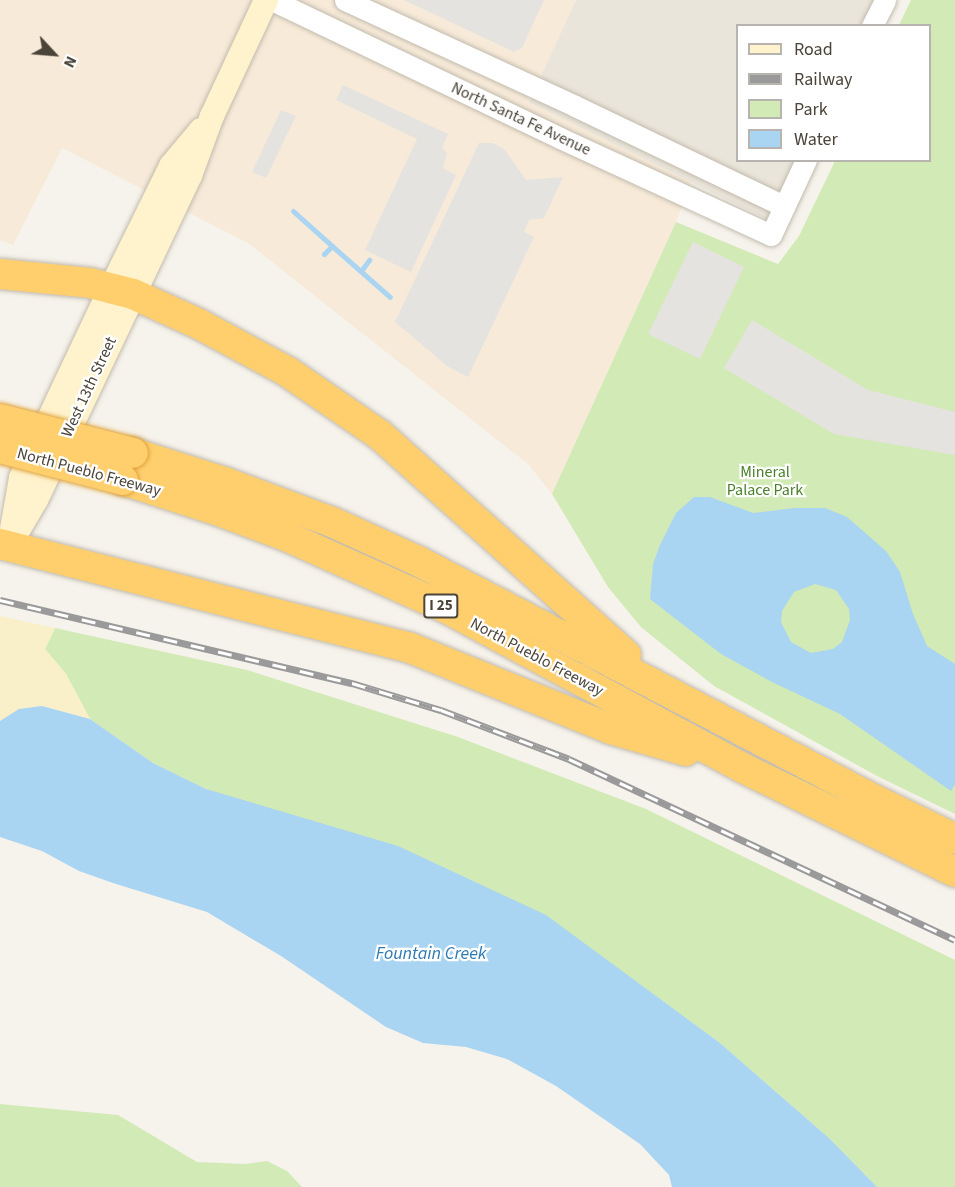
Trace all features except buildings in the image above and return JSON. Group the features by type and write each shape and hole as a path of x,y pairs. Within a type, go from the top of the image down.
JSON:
{"highway":[{"path":"0,274 90,283 122,291 199,324 288,372 347,410 423,472 590,624 669,691"},
{"name":"North Pueblo Freeway","path":"0,419 128,466 219,511 378,576 446,608 743,768 955,872"},
{"name":"North Pueblo Freeway","path":"0,448 227,483 332,522 420,562 867,796 955,839"},
{"path":"4,545 408,647 611,729 743,768"}],"main road":[{"name":"West 13th Street","path":"4,545 36,500 122,291 190,176 212,116 266,0"}],"street":[{"name":"North Santa Fe Avenue","path":"272,0 551,134 771,235 784,206 345,0"},
{"path":"874,24 885,0"},
{"path":"784,206 806,162"}],"shaded area":[{"path":"0,0 576,0 529,102 691,182 676,222 552,494 528,464 248,243 62,148 13,245 0,240"},
{"path":"404,0 544,0 522,48 514,52"},
{"path":"576,0 887,0 875,24 736,24 736,162 810,162 779,225 528,102"},
{"path":"343,85 448,134 442,148 447,153 443,168 456,175 411,272 365,250 417,139 336,100"},
{"path":"281,110 296,116 266,178 252,172"},
{"path":"479,143 493,143 505,150 526,180 563,177 544,218 529,220 524,232 534,237 468,377 447,366 395,322"},
{"path":"693,242 744,267 700,359 648,334"},
{"path":"752,320 868,390 955,412 955,455 834,434 724,368"}],"green space":[{"name":"Mineral Palace Park","path":"911,0 955,0 955,814 877,776 714,686 641,627 608,587 552,494 676,222 778,264 799,236 835,162 931,162 931,24 899,24"},
{"path":"55,628 247,670 458,737 646,809 955,960 955,1187 877,1187 830,1139 720,1043 545,915 206,789 153,763 90,719 66,674 45,649"},
{"path":"0,1104 118,1115 197,1162 246,1164 267,1161 287,1171 302,1187 0,1187"}],"sand":[{"path":"0,616 55,628 45,649 66,674 90,719 42,706 0,721"}],"water":[{"path":"694,497 710,497 753,513 794,508 825,508 847,517 886,551 900,572 913,614 927,646 955,664 955,784 951,791 840,714 774,683 721,654 650,599 653,564 676,513","holes":["815,584 836,590 849,609 850,620 842,642 833,649 811,653 791,642 781,622 782,611 794,592"]},
{"name":"Fountain Creek","path":"42,706 90,719 153,763 206,789 398,846 546,915 720,1043 830,1139 877,1187 672,1187 669,1175 640,1144 556,1086 507,1059 466,1047 423,1043 386,1027 281,956 207,912 79,871 42,851 0,837 0,721 19,709"}],"waterway":[{"path":"293,211 332,246"},
{"path":"324,254 332,246 390,297"},
{"path":"361,271 369,260"}],"railway":[{"path":"0,600 352,683 441,710 569,759 955,940"}]}
